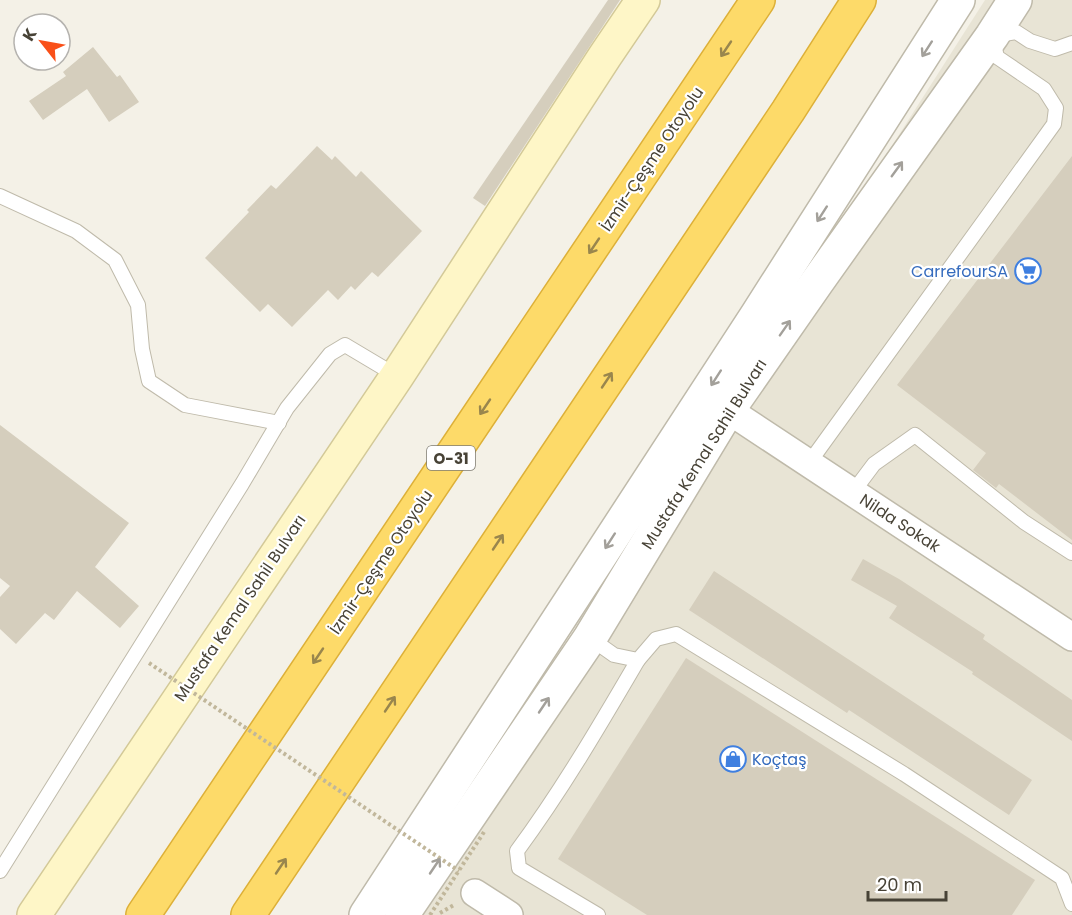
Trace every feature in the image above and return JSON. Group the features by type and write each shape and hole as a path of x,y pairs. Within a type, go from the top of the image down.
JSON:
{"highway":[{"name":"İzmir-Çeşme Otoyolu","path":"143,915 758,0"},
{"path":"248,915 860,0"}],"main road":[{"name":"Mustafa Kemal Sahil Bulvarı","path":"34,915 397,376 643,0"}],"street":[{"name":"Mustafa Kemal Sahil Bulvarı","path":"366,915 757,315 958,0"},
{"name":"Mustafa Kemal Sahil Bulvarı","path":"402,915 590,638 728,410 992,36 1015,0"},
{"name":"Nilda Sokak","path":"728,410 1072,637"},
{"path":"475,893 509,915"}],"lane":[{"path":"809,463 1054,124 1056,108 1044,89 997,57 992,36 1016,32 1030,41 1055,49 1072,43"},
{"path":"0,196 76,231 115,260 138,305 142,349 149,381 185,405 279,423"},
{"path":"0,871 287,408 330,354 345,345 397,376"},
{"path":"852,492 874,464 915,435 1024,522 1072,553"},
{"path":"598,915 519,868 517,851 547,809 638,660 656,639 676,634 904,774 1062,878 1072,904"},
{"path":"590,638 614,655 638,660"}],"path":[{"path":"149,663 459,871"},
{"path":"430,915 484,832"}],"shaded area":[{"path":"985,0 1072,0 1072,915 401,915"}],"building":[{"path":"608,0 620,0 485,206 473,198"},
{"path":"93,47 117,77 120,75 139,102 109,122 87,89 43,120 29,101 66,76 63,72 72,72 72,64"},
{"path":"317,146 332,160 335,156 356,177 361,171 422,231 378,277 372,272 355,290 351,286 338,300 328,290 292,327 268,304 260,312 205,258 271,185 276,189"},
{"name":"CarrefourSA","path":"1072,156 1072,540 999,484 996,488 973,470 986,453 897,385"},
{"path":"0,425 129,523 95,567 139,606 120,628 77,591 54,620 45,613 16,644 0,629 0,597 10,586 0,578"},
{"path":"863,559 899,579 985,635 983,639 1072,700 1072,741 972,674 973,672 889,618 897,606 851,580"},
{"path":"714,571 1032,780 1009,815 849,710 847,713 689,610"},
{"name":"Koçtaş","path":"686,658 1035,880 1012,915 647,915 558,859"}],"place":[{"name":"CarrefourSA","path":"1028,271"},
{"name":"Koçtaş","path":"733,759"}]}
